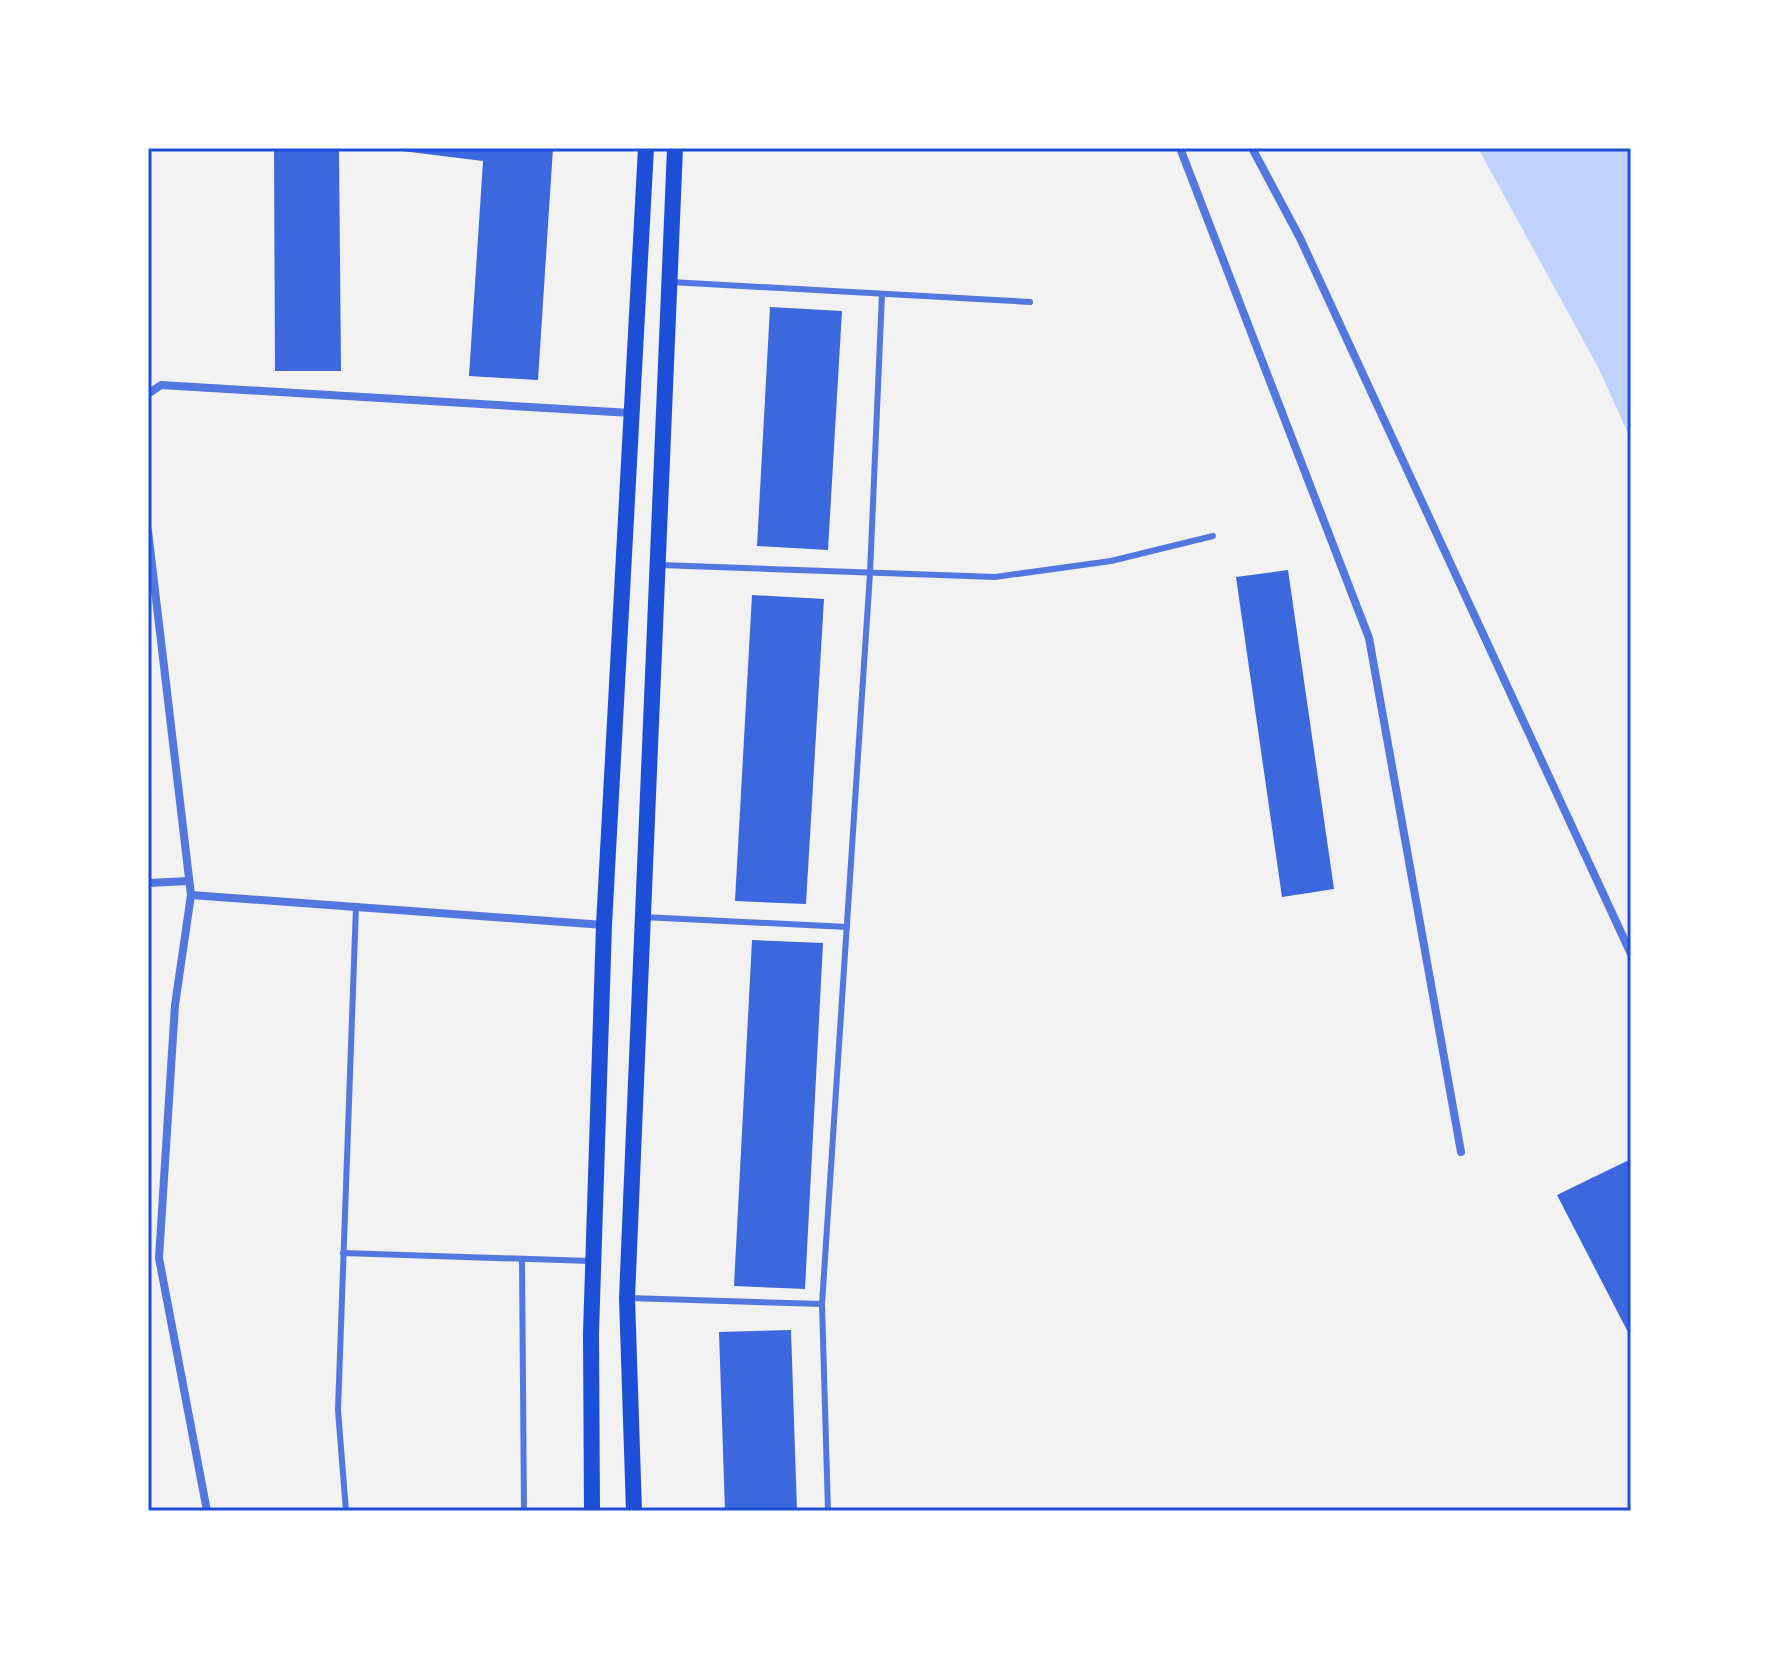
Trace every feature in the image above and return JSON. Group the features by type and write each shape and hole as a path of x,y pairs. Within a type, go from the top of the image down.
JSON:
{"main road":[{"path":"592,1511 591,1333 604,925 646,148"},
{"path":"634,1511 627,1298 675,148"}],"street":[{"path":"1180,148 1369,638 1461,1152"},
{"path":"1252,148 1300,238 1631,954"},
{"path":"148,394 161,385 631,413"},
{"path":"148,531 191,895 175,1005 159,1258 207,1511"},
{"path":"148,883 189,881"},
{"path":"191,895 604,925"}],"lane":[{"path":"669,281 1030,302"},
{"path":"828,1511 822,1304 870,573 882,294"},
{"path":"658,565 995,577 1111,561 1213,536"},
{"path":"346,1511 338,1410 356,906"},
{"path":"643,917 847,927"},
{"path":"343,1253 593,1261"},
{"path":"522,1260 524,1511"},
{"path":"627,1298 822,1304"}],"water":[{"path":"1478,148 1631,148 1631,440 1599,369"}],"building":[{"path":"274,148 339,148 341,371 275,371"},
{"path":"402,148 553,148 538,380 469,376 483,161 402,151"},
{"path":"770,307 842,311 828,550 757,546"},
{"path":"1288,570 1334,889 1282,897 1236,577"},
{"path":"752,595 824,599 806,904 735,901"},
{"path":"752,940 823,943 805,1289 734,1286"},
{"path":"1631,1159 1631,1338 1557,1195"},
{"path":"791,1330 797,1511 725,1511 719,1332"}]}
